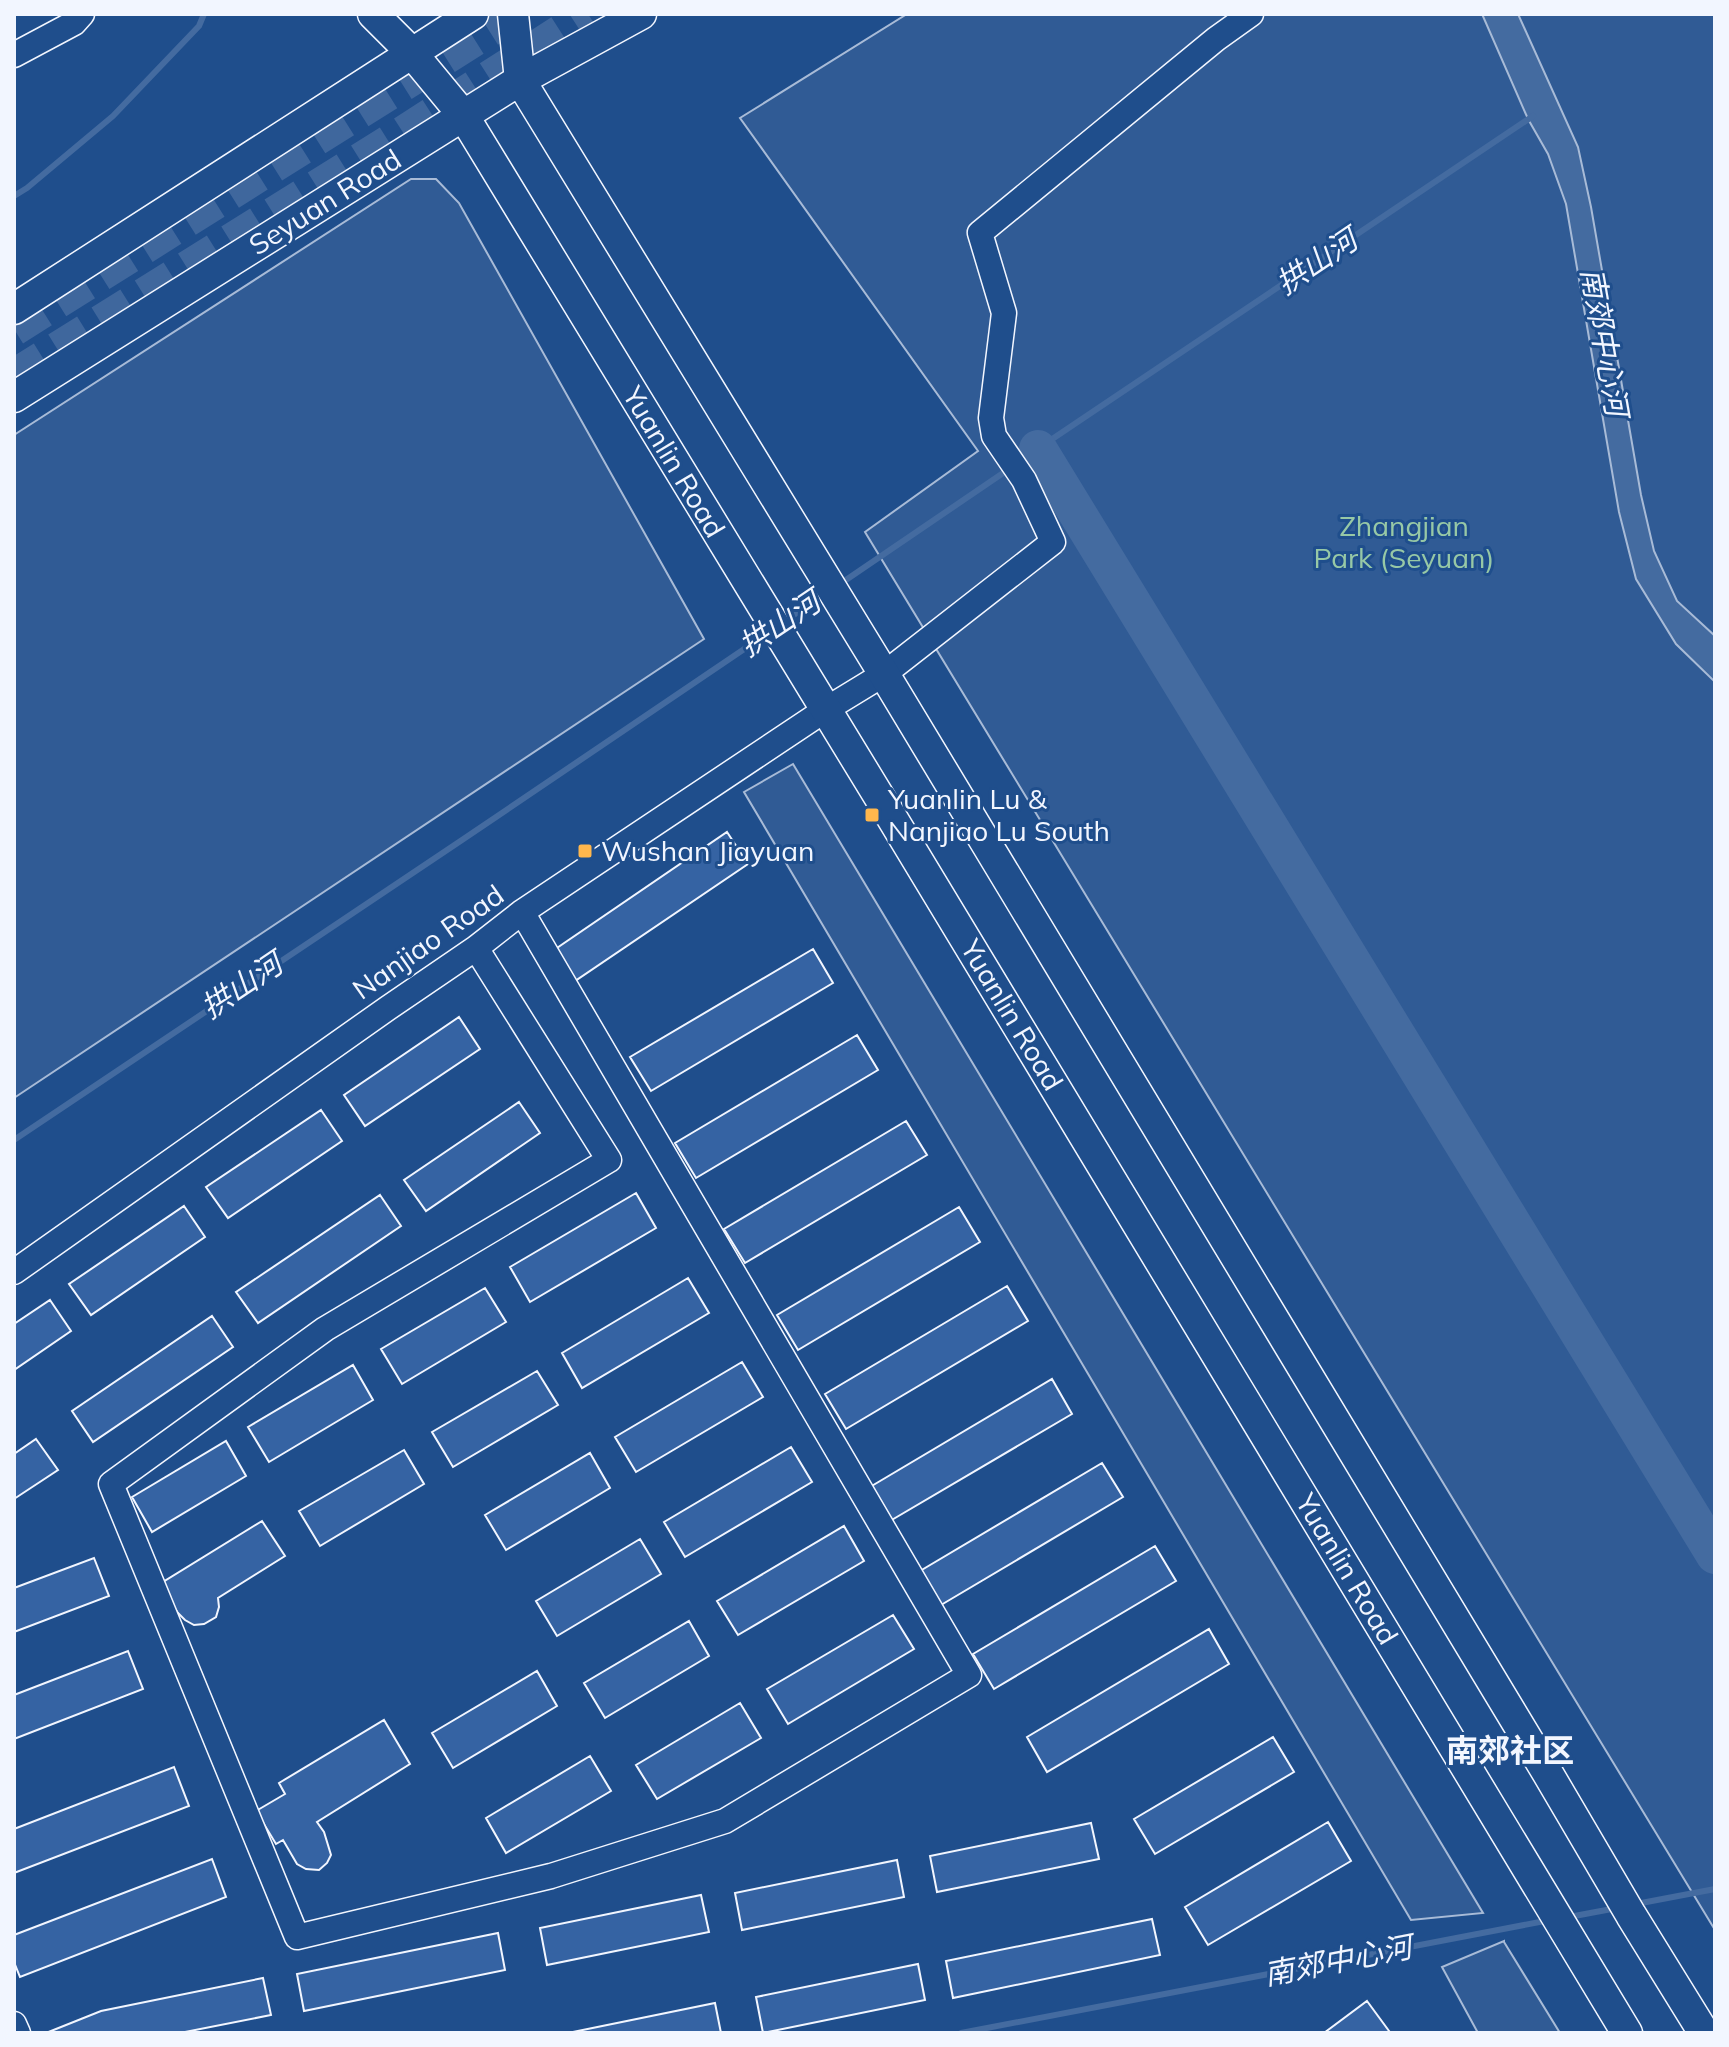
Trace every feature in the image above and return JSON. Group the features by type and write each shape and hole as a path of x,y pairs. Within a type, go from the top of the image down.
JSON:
{"main road":[{"name":"Yuanlin Road","path":"373,14 411,52 463,115 925,871 1627,2033"},
{"path":"14,309 473,14"},
{"path":"513,14 520,80 884,674 1704,2033"},
{"name":"Seyuan Road","path":"14,397 520,80 641,14"}],"street":[{"path":"14,55 74,23 82,14"},
{"name":"Nanjiao Road","path":"14,1272 476,948 522,912 884,674 1053,542 1024,480 994,436 991,418 1004,313 980,233 1216,39 1251,14"},
{"path":"476,948 609,1160 325,1329 111,1484 297,1937 551,1876 725,1821 969,1675 522,912"},
{"path":"14,2024 18,2033"}],"shaded area":[{"path":"907,14 1715,14 1715,1930 865,532 978,451 740,118"},
{"path":"411,179 436,179 459,203 704,639 14,1098 14,435"},
{"path":"793,764 1483,1913 1411,1920 744,792"},
{"path":"1504,1941 1560,2033 1478,2033 1442,1967"}],"water":[{"path":"1482,14 1518,14 1578,147 1641,495 1654,551 1677,601 1715,636 1715,682 1676,644 1636,579 1619,512 1566,204 1548,154 1528,119"}],"building":[{"path":"727,832 748,864 575,981 554,950"},
{"path":"813,949 833,983 651,1091 630,1057"},
{"path":"459,1017 480,1049 365,1126 344,1095"},
{"path":"857,1035 878,1070 696,1178 675,1143"},
{"path":"519,1102 540,1133 426,1211 404,1180"},
{"path":"321,1110 342,1141 228,1218 206,1187"},
{"path":"906,1121 927,1155 745,1263 724,1229"},
{"path":"636,1193 656,1228 530,1302 510,1267"},
{"path":"380,1195 401,1226 258,1323 236,1292"},
{"path":"184,1206 205,1237 91,1315 69,1284"},
{"path":"959,1207 980,1242 798,1350 777,1315"},
{"path":"688,1278 709,1313 582,1388 562,1353"},
{"path":"1007,1286 1028,1321 846,1429 825,1394"},
{"path":"485,1288 506,1322 402,1384 381,1349"},
{"path":"50,1300 71,1331 14,1370 14,1324"},
{"path":"212,1316 233,1347 93,1442 72,1411"},
{"path":"742,1362 763,1397 636,1472 615,1437"},
{"path":"353,1365 373,1400 269,1462 248,1427"},
{"path":"537,1371 558,1405 453,1467 432,1432"},
{"path":"1052,1379 1072,1414 890,1521 870,1487"},
{"path":"36,1439 58,1470 14,1499 14,1454"},
{"path":"226,1441 246,1476 152,1532 132,1497"},
{"path":"791,1447 812,1482 685,1557 664,1522"},
{"path":"404,1450 424,1484 320,1546 299,1511"},
{"path":"590,1453 610,1488 506,1550 485,1515"},
{"path":"1102,1463 1123,1497 941,1605 920,1571"},
{"path":"262,1521 285,1556 218,1598 216,1617 204,1624 194,1625 185,1620 169,1600 163,1582"},
{"path":"844,1526 864,1561 738,1635 717,1601"},
{"path":"640,1539 661,1574 557,1636 536,1601"},
{"path":"1155,1546 1176,1581 994,1689 973,1654"},
{"path":"94,1558 109,1596 14,1632 14,1588"},
{"path":"893,1615 914,1649 788,1724 767,1689"},
{"path":"689,1621 709,1656 605,1718 584,1683"},
{"path":"1209,1629 1229,1664 1047,1772 1027,1737"},
{"path":"128,1651 143,1689 14,1739 14,1695"},
{"path":"537,1671 557,1706 453,1768 432,1733"},
{"path":"740,1703 761,1738 657,1799 636,1765"},
{"path":"384,1720 410,1764 317,1822 324,1832 331,1855 327,1863 319,1870 306,1869 297,1864 283,1840 276,1844 256,1811 285,1794 279,1783"},
{"path":"1273,1737 1294,1772 1155,1854 1134,1819"},
{"path":"590,1756 611,1791 506,1853 486,1818"},
{"path":"174,1767 189,1806 14,1873 14,1829"},
{"path":"1328,1822 1351,1861 1208,1945 1185,1907"},
{"path":"1091,1823 1099,1859 937,1892 930,1856"},
{"path":"212,1859 226,1897 20,1977 14,1962 14,1935"},
{"path":"897,1860 904,1897 742,1930 735,1893"},
{"path":"701,1895 709,1932 547,1965 540,1928"},
{"path":"1152,1919 1160,1955 953,1998 946,1961"},
{"path":"498,1933 505,1970 304,2011 297,1974"},
{"path":"918,1964 925,2000 763,2033 756,1997"},
{"path":"263,1978 271,2015 180,2033 46,2033 101,2011"},
{"path":"1367,2001 1389,2031 1324,2033"},
{"path":"715,2003 721,2033 568,2033"}],"waterway":[{"path":"14,196 113,116 199,26 204,14"},
{"name":"拱山河","path":"1018,462 1533,116"},
{"path":"1038,449 1715,1555"},
{"name":"拱山河","path":"840,584 1009,469"},
{"name":"拱山河","path":"783,622 824,595"},
{"name":"拱山河","path":"14,1140 768,633"},
{"name":"南郊中心河","path":"1636,1904 1715,1889"},
{"name":"南郊中心河","path":"1569,1917 1617,1908"},
{"name":"南郊中心河","path":"961,2033 1550,1920"}],"tunnel":[{"path":"14,329 515,14"},
{"path":"14,376 588,14"}],"place":[{"name":"Yuanlin Lu & Nanjiao Lu South","path":"872,815"},
{"name":"Wushan Jiayuan","path":"585,851"}],"district":[{"name":"南郊社区","path":"1510,1751"}],"park label":[{"name":"Zhangjian Park (Seyuan)","path":"1404,542"}]}
